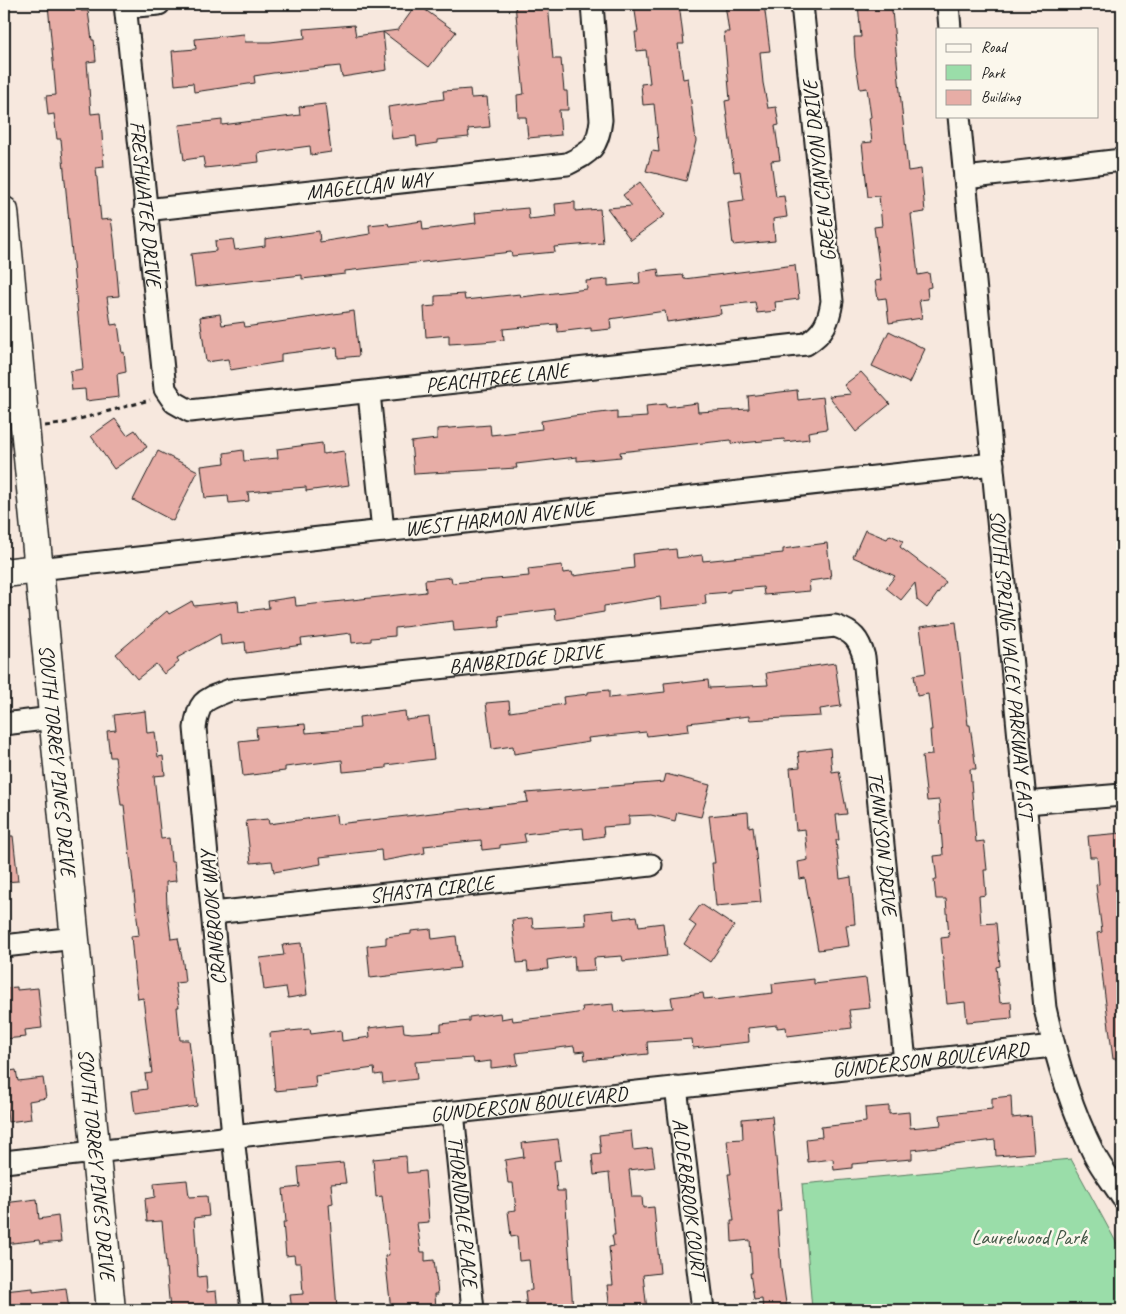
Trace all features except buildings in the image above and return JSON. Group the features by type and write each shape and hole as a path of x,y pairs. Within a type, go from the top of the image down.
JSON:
{"main road":[{"name":"SOUTH TORREY PINES DRIVE","path":"4,214 111,1310"},
{"name":"WEST HARMON AVENUE","path":"4,572 38,569"}],"street":[{"path":"125,6 159,4"},
{"name":"MAGELLAN WAY","path":"145,210 566,164 590,153 599,138 601,120 592,4"},
{"name":"GREEN CANYON DRIVE","path":"802,4 832,301 829,320 819,336"},
{"path":"948,4 950,28"},
{"name":"FRESHWATER DRIVE","path":"125,6 165,389 172,400"},
{"name":"SOUTH SPRING VALLEY PARKWAY EAST","path":"959,118 1045,1008 1053,1046 1070,1102 1094,1154 1122,1197"},
{"path":"965,178 1122,160"},
{"name":"PEACHTREE LANE","path":"172,400 190,411 370,393 806,344 819,336"},
{"path":"370,393 384,531"},
{"name":"WEST HARMON AVENUE","path":"38,569 993,464"},
{"name":"BANBRIDGE DRIVE","path":"204,701 230,690 835,626 849,631"},
{"name":"TENNYSON DRIVE","path":"849,631 859,640 864,657 905,1062"},
{"name":"CRANBROOK WAY","path":"204,701 197,714 195,728 233,1136 252,1310"},
{"path":"4,724 52,718"},
{"path":"1026,804 1122,794"},
{"name":"SHASTA CIRCLE","path":"213,913 651,865"},
{"path":"4,946 75,938"},
{"name":"GUNDERSON BOULEVARD","path":"4,1162 1053,1046"},
{"name":"ALDERBROOK COURT","path":"676,1087 703,1310"},
{"name":"THORNDALE PLACE","path":"453,1112 473,1310"}],"path":[{"path":"24,428 61,424 138,401 172,400"}],"green space":[{"name":"Laurelwood Park","path":"1071,1159 1122,1253 1122,1310 812,1310 802,1184"}]}
